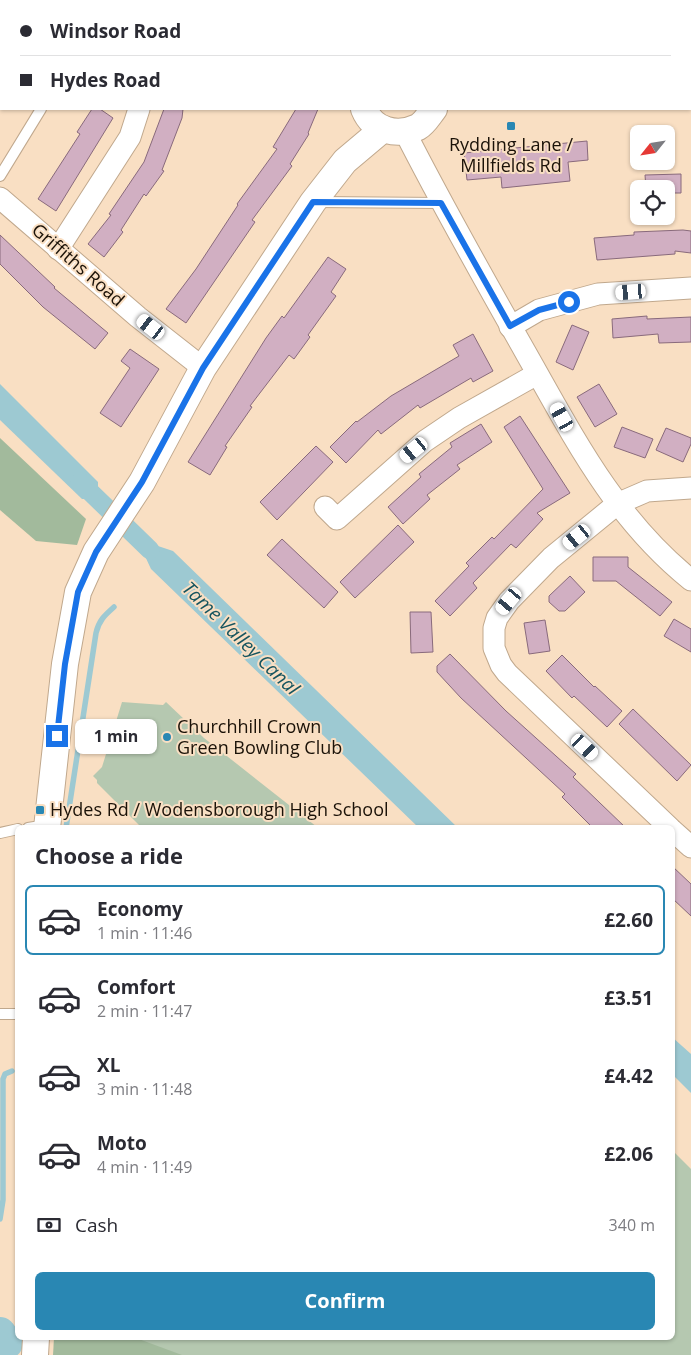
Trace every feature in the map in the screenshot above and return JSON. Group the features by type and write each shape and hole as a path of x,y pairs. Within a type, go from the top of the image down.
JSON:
{"street":[{"path":"58,249 130,136 139,110"},
{"path":"346,161 362,110"},
{"path":"363,110 368,118 394,130 441,203 583,453 617,504 656,549 691,580"},
{"path":"41,825 65,664 78,592 96,552 142,482 203,368 313,202 346,161 394,130 419,126 433,110"},
{"name":"Griffiths Road","path":"0,198 138,317 203,368"},
{"path":"510,326 539,310 598,294 691,288"},
{"path":"325,507 337,519 425,441 459,418 537,374"},
{"path":"667,825 507,673 501,665 494,648 494,628 497,618 509,601 551,558 617,504 647,492 691,488"},
{"path":"675,833 691,847"},
{"path":"35,1355 36,1340"}],"lane":[{"path":"0,176 40,110"},
{"path":"313,202 441,203"},
{"path":"0,834 15,830"},
{"path":"0,1014 15,1014"}],"green space":[{"path":"0,438 86,519 77,545 36,541 0,510"},
{"name":"Churchhill Crown Green Bowling Club","path":"122,702 163,705 166,702 204,738 314,825 139,825 97,783 93,776 102,767"},
{"path":"675,1153 691,1169 691,1355 119,1355 74,1340 675,1340"},
{"path":"54,1340 141,1340 182,1355 53,1355"}],"water":[{"path":"0,384 98,482 98,499 82,499 0,420"},
{"name":"Tame Valley Canal","path":"131,532 142,533 155,545 173,551 455,825 416,825 151,569 144,554 133,542"},
{"path":"675,1040 691,1054 691,1093 675,1077"}],"building":[{"path":"91,110 101,110 113,118 56,211 38,199 80,134 77,132"},
{"path":"164,110 183,110 182,118 162,170 164,171 146,196 144,194 121,230 123,232 104,257 88,244 111,215 109,214 144,162"},
{"path":"295,110 318,110 309,134 290,164 292,166 252,220 255,222 186,323 166,309 196,269 237,204 277,149 273,147"},
{"path":"587,141 588,160 568,162 570,181 502,188 501,177 467,180 464,153"},
{"path":"681,174 681,193 675,193 675,180 645,180 645,175"},
{"path":"691,231 691,253 675,251 675,254 597,260 594,238 634,235 634,232"},
{"path":"0,235 54,288 108,333 95,349 43,307 0,264"},
{"path":"328,257 346,269 331,292 336,296 308,335 310,337 294,359 289,355 250,406 252,407 225,446 227,447 210,475 188,462 266,338 282,316 284,318"},
{"path":"647,316 647,319 691,317 691,342 659,343 658,334 613,338 612,319"},
{"path":"572,325 589,332 573,370 556,362"},
{"path":"473,334 493,371 473,382 471,378 420,408 418,405 381,434 378,430 346,463 330,447 356,421 391,396 459,356 453,345"},
{"path":"130,349 159,369 121,427 100,413 130,368 121,361"},
{"path":"599,384 617,414 595,427 577,397"},
{"path":"520,416 570,493 537,513 543,519 516,548 511,544 473,583 477,588 450,616 435,601 469,566 466,563 492,537 494,539 543,489 504,427"},
{"path":"481,424 492,442 457,465 460,469 427,495 430,499 403,524 388,507 421,477 419,474 452,447 450,443"},
{"path":"622,427 653,439 645,458 614,447"},
{"path":"666,428 691,438 691,444 683,462 656,450"},
{"path":"316,446 333,462 277,520 260,502"},
{"path":"398,525 414,542 355,598 340,582"},
{"path":"282,539 338,592 324,608 267,555"},
{"path":"593,557 628,557 628,567 672,602 660,616 616,581 593,581"},
{"path":"570,576 585,592 565,611 559,611 549,602 549,596"},
{"path":"410,612 431,612 433,652 411,653"},
{"path":"674,619 691,629 691,652 664,636"},
{"path":"545,620 550,651 529,654 524,623"},
{"path":"450,654 506,711 576,774 573,777 623,825 590,825 562,797 565,794 461,698 437,672 437,666"},
{"path":"562,655 594,687 622,711 607,727 574,696 572,698 546,671"},
{"path":"633,709 691,765 677,781 619,724"},
{"path":"675,869 691,884 691,916 675,901"}],"waterway":[{"path":"80,482 150,550"},
{"path":"66,825 97,628 105,615 114,607"},
{"path":"0,1219 3,1200 3,1079 5,1074 12,1071"},
{"path":"0,1333 7,1343"}],"place":[{"name":"Rydding Lane / Millfields Rd","path":"511,126"},
{"name":"Churchhill Crown Green Bowling Club","path":"167,737"},
{"name":"Hydes Rd / Wodensborough High School","path":"40,810"}],"route":[{"path":"57,736 65,664 78,592 96,552 142,482 203,368 313,202 441,203 510,326 539,310 569,302"}]}
